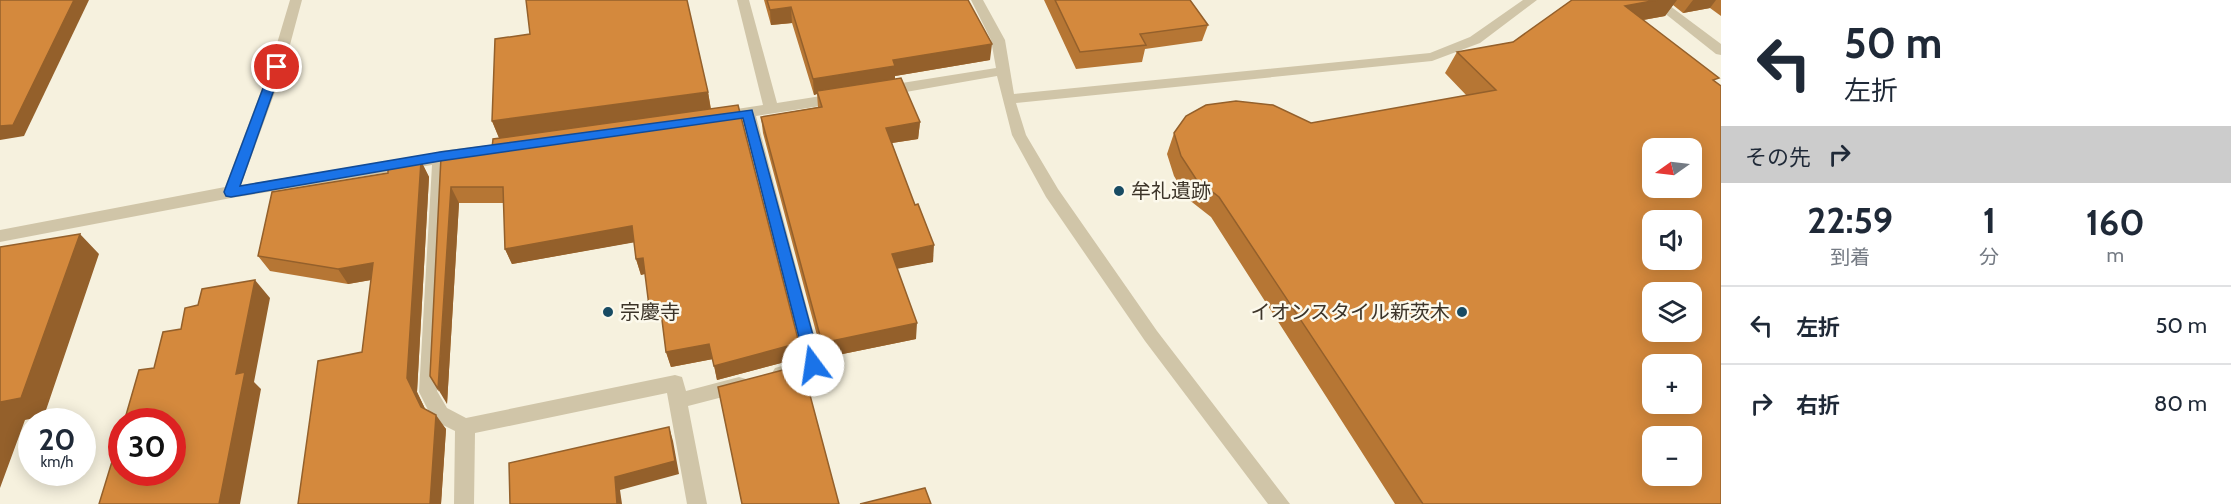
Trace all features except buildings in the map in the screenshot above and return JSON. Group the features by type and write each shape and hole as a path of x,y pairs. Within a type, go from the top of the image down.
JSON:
{"street":[{"path":"231,192 277,67 296,0"},
{"path":"743,0 771,109"},
{"path":"977,0 998,40 1008,99 1019,135 1052,193 1151,336 1280,504"},
{"path":"1008,99 1432,57 1475,40 1531,0"},
{"path":"1654,0 1721,51"},
{"path":"700,120 1003,71"},
{"path":"678,401 813,365 748,113"},
{"path":"0,236 231,192 500,148"},
{"path":"440,156 428,392 440,414 465,427 675,383 697,504"},
{"path":"464,504 465,427"}],"place":[{"name":"牟礼遺跡","path":"1119,191"},
{"name":"宗慶寺","path":"608,312"},
{"name":"イオンスタイル新茨木","path":"1462,312"}],"route":[{"path":"277,67 231,192 440,156 748,113 813,365"}]}
